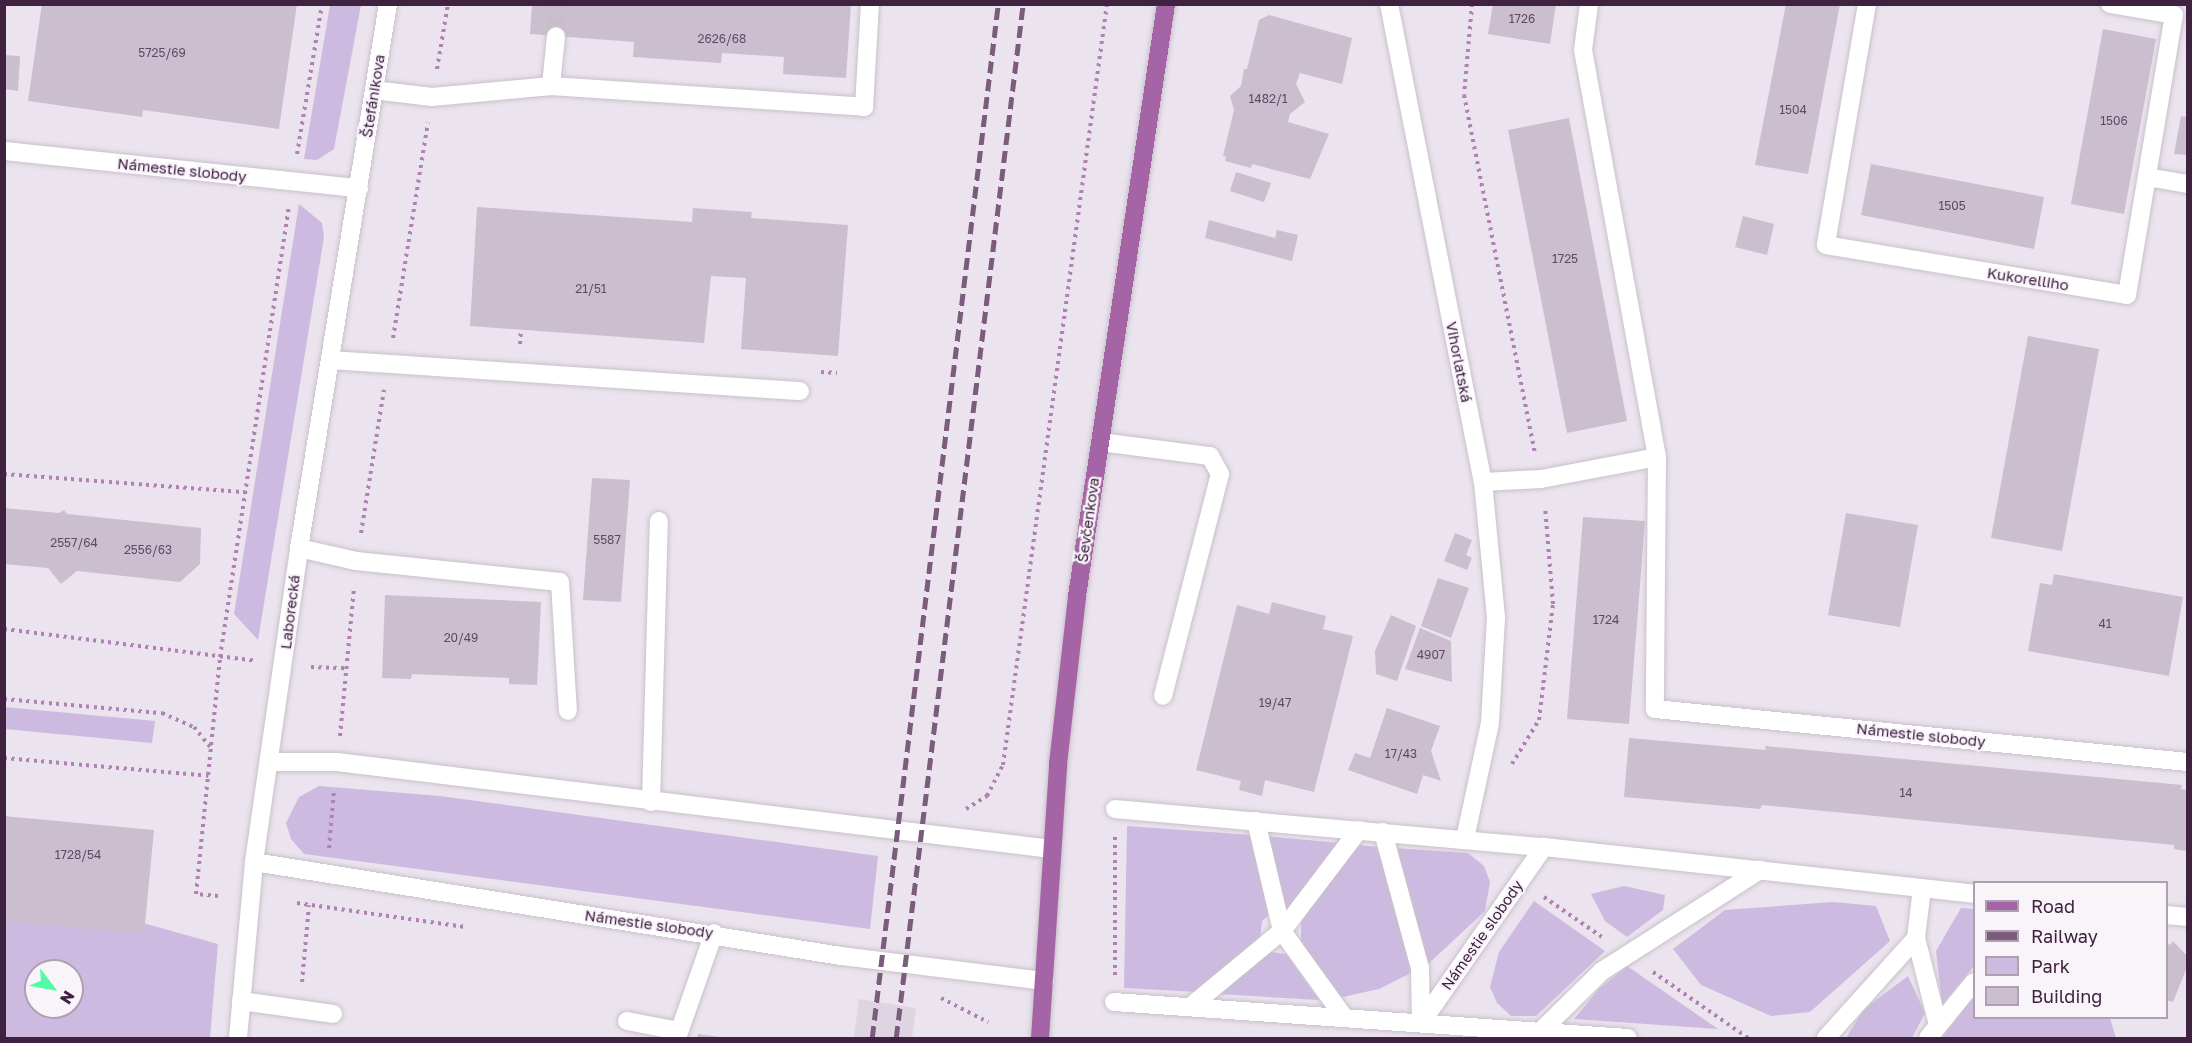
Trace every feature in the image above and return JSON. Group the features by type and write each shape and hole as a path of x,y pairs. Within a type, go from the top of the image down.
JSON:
{"main road":[{"name":"Ševčenkova","path":"1040,1038 1052,849 1077,596 1166,4"}],"street":[{"name":"Štefánikova","path":"359,188 388,4"},
{"path":"374,90 432,97 551,86 864,107 870,4"},
{"name":"Vihorlatská","path":"1389,4 1483,482 1496,618 1490,723 1465,839"},
{"path":"1483,482 1541,479 1657,457 1583,50 1589,4"},
{"name":"Kukorelliho","path":"1867,4 1826,245 2127,295 2174,15 2110,4"},
{"path":"551,86 556,36"},
{"name":"Námestie slobody","path":"4,151 359,188"},
{"path":"2147,177 2187,184"},
{"name":"Laborecká","path":"238,1038 254,862 299,548 359,188"},
{"path":"332,360 800,391"},
{"path":"1100,442 1210,456 1220,474 1163,696"},
{"name":"Námestie slobody","path":"1657,457 1655,709 2187,762"},
{"path":"651,801 659,521"},
{"path":"299,548 356,561 560,582 568,711"},
{"path":"269,762 337,762 1052,849"},
{"path":"1115,809 1465,839 1973,894"},
{"path":"1256,821 1282,931 1344,1017"},
{"path":"1190,1007 1282,931 1359,830"},
{"name":"Námestie slobody","path":"1383,832 1420,968 1420,1023"},
{"name":"Námestie slobody","path":"1420,1023 1544,847"},
{"name":"Námestie slobody","path":"254,862 714,933 861,959 1044,981"},
{"path":"1540,1032 1602,971 1760,870"},
{"path":"1922,888 1916,938 1933,1032"},
{"path":"2168,915 2187,917"},
{"path":"627,1021 678,1035 714,933"},
{"path":"1826,1038 1916,938"},
{"path":"1933,1032 1973,983"},
{"path":"241,1001 333,1014"},
{"path":"1114,1002 1420,1023 1469,1032 1540,1032 1628,1038"}],"path":[{"path":"297,154 322,4"},
{"path":"1003,765 1107,4"},
{"path":"1472,4 1464,95 1541,479 1551,548 1552,604 1539,720"},
{"path":"218,896 196,894 220,657 290,203"},
{"path":"520,346 521,330"},
{"path":"4,474 245,492"},
{"path":"4,629 256,661"},
{"path":"309,667 346,668 339,738"},
{"path":"4,699 162,713 194,727 211,748"},
{"path":"4,758 208,776"},
{"path":"328,855 335,783"},
{"path":"1114,1002 1115,809"},
{"path":"300,1009 309,905"}],"shaded area":[{"path":"859,999 916,1008 912,1038 854,1038"}],"green space":[{"path":"330,5 361,5 334,149 317,160 304,159"},
{"path":"299,204 322,223 324,237 258,640 234,614"},
{"path":"4,707 155,721 152,743 5,729"},
{"path":"319,786 440,796 878,856 870,929 304,854 291,839 286,823 299,797"},
{"path":"1127,826 1252,835 1273,912 1262,921 1260,940 1197,992 1124,988"},
{"path":"1266,836 1340,843 1289,911 1284,910"},
{"path":"1358,845 1378,847 1413,972 1379,989 1338,998 1301,943 1301,921"},
{"path":"1394,848 1468,853 1484,866 1490,882 1485,911 1426,966"},
{"path":"4,884 218,944 210,1038 5,1038"},
{"path":"1624,886 1665,895 1663,910 1627,937 1605,921 1591,894"},
{"path":"1534,901 1605,951 1536,1016 1511,1016 1497,1003 1490,987 1499,952"},
{"path":"1833,902 1876,906 1890,941 1810,1012 1771,1016 1701,985 1673,949 1725,910"},
{"path":"1961,908 1973,909 1973,967 1942,1005 1936,951"},
{"path":"1270,952 1286,954 1319,1000 1216,994"},
{"path":"1627,966 1718,1029 1574,1019 1599,989"},
{"path":"1908,976 1925,1013 1912,1038 1846,1038 1864,1009"},
{"path":"1973,996 1973,1019 2110,1019 2116,1038 1942,1038"}],"building":[{"path":"42,4 297,4 279,129 143,110 142,117 28,101"},
{"path":"532,4 851,4 846,78 783,74 784,57 722,53 721,63 633,57 634,42 530,34"},
{"path":"1493,4 1556,4 1550,44 1488,34"},
{"path":"1786,4 1840,4 1808,174 1755,165"},
{"path":"1269,15 1352,38 1342,84 1300,73 1296,84 1305,102 1290,114 1288,122 1329,134 1310,179 1252,164 1251,168 1225,161 1226,157 1223,156 1234,110 1230,96 1241,86 1259,20"},
{"path":"2103,29 2156,39 2124,214 2071,204"},
{"path":"4,55 20,56 18,91 4,89"},
{"path":"2181,116 2187,117 2187,155 2174,154"},
{"path":"1569,118 1627,421 1567,433 1508,130"},
{"path":"1871,164 2044,197 2034,249 1861,215"},
{"path":"1236,172 1271,183 1264,202 1230,191"},
{"path":"477,207 692,222 693,208 752,212 751,218 848,225 838,356 741,349 746,278 711,276 704,343 470,326"},
{"path":"1743,216 1774,224 1767,255 1735,247"},
{"path":"1209,220 1275,238 1277,230 1298,235 1292,261 1205,238"},
{"path":"2028,336 2099,349 2062,551 1991,538"},
{"path":"592,478 630,480 621,602 583,600"},
{"path":"4,508 59,513 64,510 67,514 201,528 200,564 180,582 77,571 61,584 48,568 4,564"},
{"path":"1846,513 1918,525 1900,627 1828,615"},
{"path":"1583,517 1645,521 1629,724 1567,719"},
{"path":"1455,533 1472,540 1466,555 1472,558 1467,570 1444,561"},
{"path":"2054,574 2183,597 2169,676 2028,651 2040,583 2052,585"},
{"path":"1438,578 1469,588 1451,638 1421,626"},
{"path":"385,595 541,602 537,685 509,684 509,678 412,674 411,679 382,678"},
{"path":"1272,602 1326,616 1323,629 1353,636 1314,792 1265,780 1262,796 1239,790 1241,781 1196,770 1237,605 1269,614"},
{"path":"1391,615 1416,626 1397,681 1376,674 1375,651"},
{"path":"1420,628 1451,641 1452,682 1405,669"},
{"path":"1387,708 1440,726 1431,751 1441,781 1423,775 1417,794 1348,770 1355,753 1370,758"},
{"path":"1629,738 1766,750 1765,746 2182,785 2181,789 2187,790 2187,851 2174,849 2174,845 1762,805 1760,809 1624,797"},
{"path":"4,816 154,830 144,934 4,921"},
{"path":"2173,941 2187,956 2187,967 2173,1002 2168,1001 2168,944 2170,945"},
{"path":"698,1034 720,1037 720,1038 697,1038"}],"tunnel":[{"path":"556,36 558,4"}],"railway":[{"path":"872,1038 998,4"},
{"path":"896,1038 1023,4"}]}
